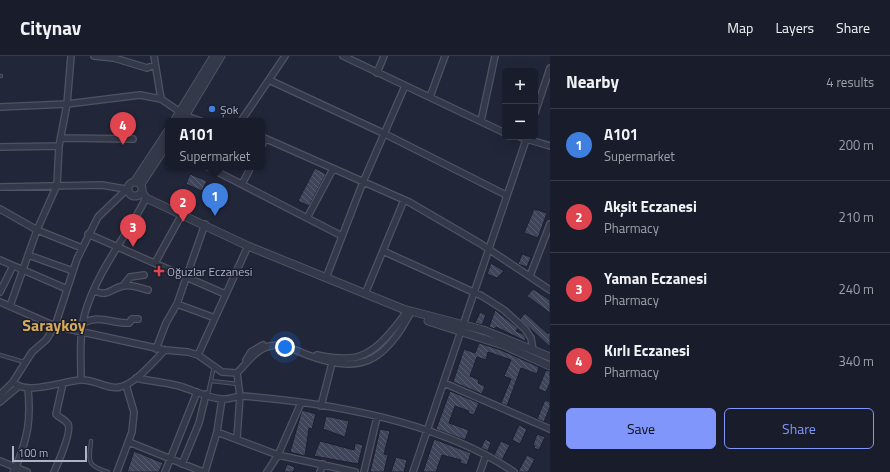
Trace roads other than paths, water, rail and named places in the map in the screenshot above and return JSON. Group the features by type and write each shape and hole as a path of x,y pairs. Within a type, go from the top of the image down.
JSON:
{"street":[{"path":"10,306 37,230 56,185 59,146 66,104 71,56"},
{"path":"94,56 114,58 147,68 155,65"},
{"path":"154,56 162,99"},
{"path":"183,116 214,56"},
{"path":"183,116 221,56"},
{"path":"243,118 285,56"},
{"path":"343,56 502,132"},
{"path":"377,73 384,56"},
{"path":"430,97 445,56"},
{"path":"481,121 495,56"},
{"path":"538,104 550,68"},
{"path":"269,80 383,133 506,195"},
{"path":"326,278 363,182 404,86"},
{"path":"0,107 66,104 140,95 162,99 183,116"},
{"path":"0,187 102,185 126,189 134,196 165,137"},
{"path":"61,138 133,139"},
{"path":"265,138 404,200 530,276 550,290"},
{"path":"413,472 489,251 523,140"},
{"path":"530,140 550,146"},
{"path":"0,147 59,146"},
{"path":"139,186 165,149"},
{"path":"307,218 333,169"},
{"path":"214,170 342,236"},
{"path":"242,184 249,170"},
{"path":"0,395 13,382 32,352 46,340 54,326 66,289 88,234 98,217 131,182 139,186 146,198 205,224 248,246 407,312 509,339 550,357"},
{"path":"80,380 81,332 94,291 146,198"},
{"path":"365,294 404,200"},
{"path":"0,210 37,230 82,248"},
{"path":"155,263 182,214"},
{"path":"156,349 166,323 177,304 205,224"},
{"path":"530,276 550,224"},
{"path":"88,234 226,294"},
{"path":"198,355 248,246"},
{"path":"382,252 475,293 504,310 517,320 531,338 533,350"},
{"path":"28,255 73,271"},
{"path":"0,260 66,289"},
{"path":"0,292 12,266"},
{"path":"94,291 105,294 123,286 130,277 144,275"},
{"path":"123,286 148,290"},
{"path":"0,302 54,326 156,349 188,352 198,355 222,372 231,374 237,373 254,354 271,345 284,346 332,362 363,364 378,355 390,345 407,312"},
{"path":"177,304 214,318"},
{"path":"244,366 251,352 267,343 280,342 330,358 365,356 381,344 407,312"},
{"path":"83,323 94,319 129,323 132,319 138,319"},
{"path":"463,328 550,366"},
{"path":"13,382 19,386 28,388 80,380 92,380 104,386 120,388 136,378 165,350"},
{"path":"320,406 332,362"},
{"path":"237,373 240,396 237,438"},
{"path":"136,378 175,385 222,399 240,396 301,403 377,418 427,430 464,444 514,472"},
{"path":"54,472 66,441 68,427 67,422 56,414 63,383"},
{"path":"444,383 550,429"},
{"path":"117,472 129,442 134,412 126,385"},
{"path":"0,402 19,386"},
{"path":"15,469 25,445 30,415 28,388"},
{"path":"165,472 197,392"},
{"path":"182,464 199,423 207,395"},
{"path":"129,442 204,472 217,432 222,399"},
{"path":"267,472 278,455 301,403"},
{"path":"364,472 377,418"},
{"path":"217,432 237,438 278,455 355,472"},
{"path":"480,472 486,455"},
{"path":"0,461 15,469 28,472"},
{"path":"320,472 323,464"}],"lane":[{"path":"0,355 26,362"},
{"path":"207,395 214,366"},
{"path":"211,381 239,384"},
{"path":"91,441 89,458 91,464 93,467 108,472"}],"place":[{"name":"Şok","path":"212,109"},
{"name":"Kırlı Eczanesi","path":"123,145"},
{"name":"A101","path":"215,216"},
{"name":"Akşit Eczanesi","path":"183,222"},
{"name":"Yaman Eczanesi","path":"133,247"},
{"name":"Oğuzlar Eczanesi","path":"159,271"}],"district":[{"name":"Sarayköy","path":"54,325"}]}
